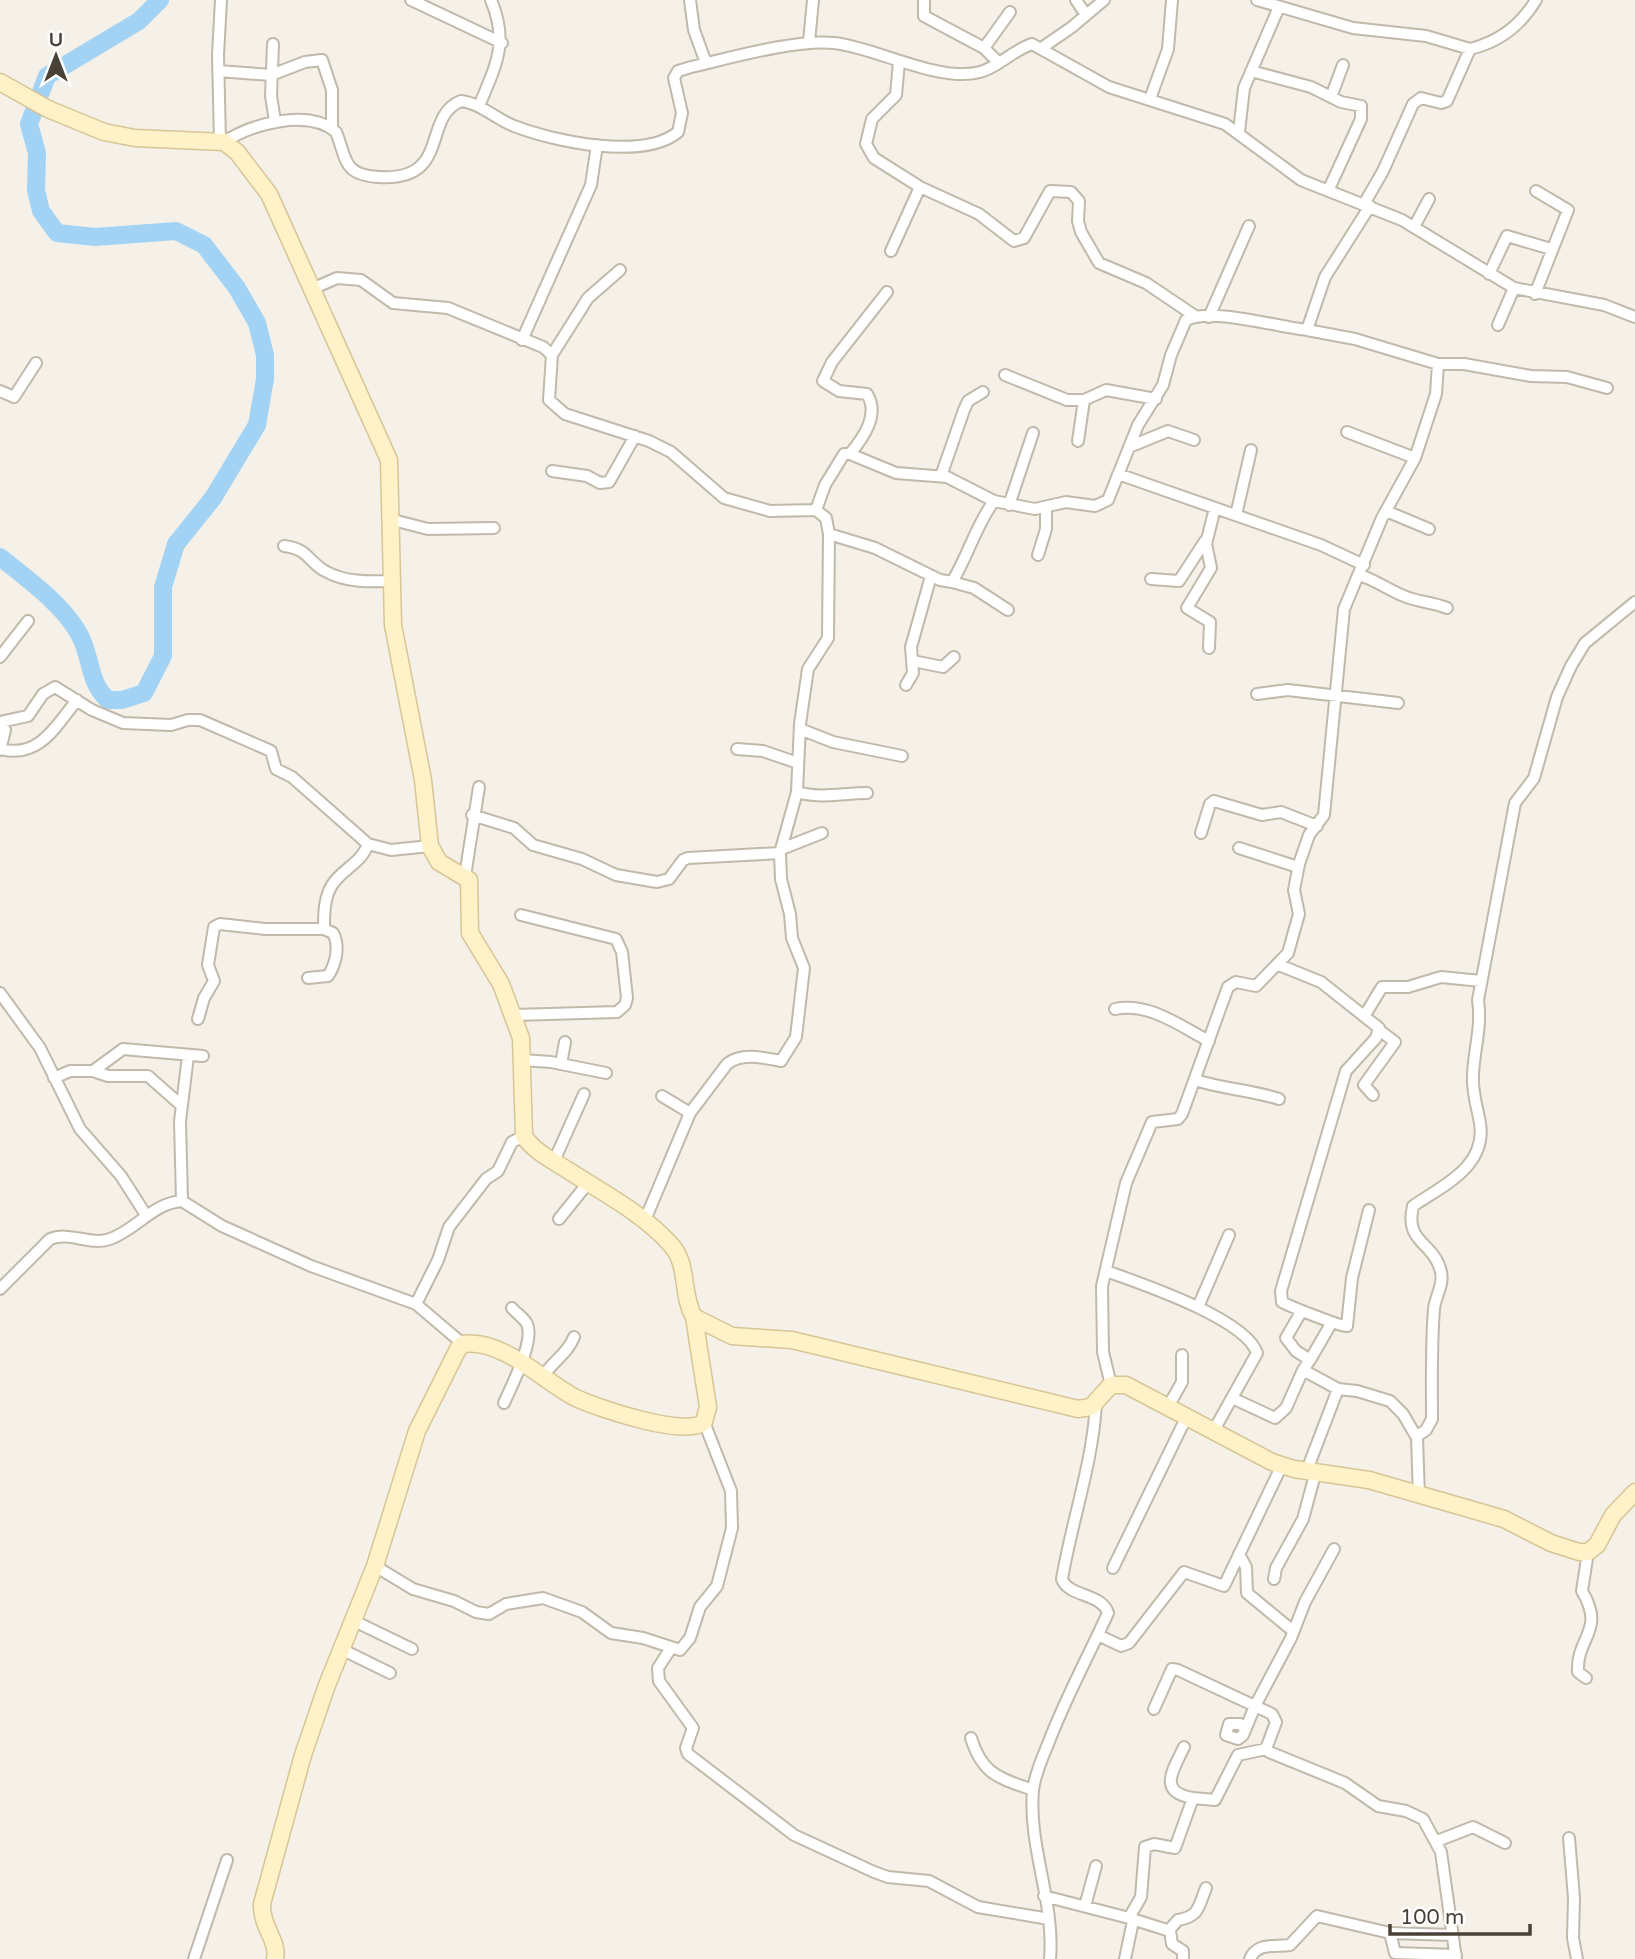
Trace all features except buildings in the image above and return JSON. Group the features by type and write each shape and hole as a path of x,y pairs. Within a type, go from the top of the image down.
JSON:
{"street":[{"path":"221,0 218,71 222,141"},
{"path":"411,0 502,43"},
{"path":"479,106 502,43 500,22 491,0"},
{"path":"690,0 694,30 706,63"},
{"path":"809,43 813,0"},
{"path":"924,0 924,16 984,48 998,62"},
{"path":"1076,0 1086,15"},
{"path":"1045,48 1104,0"},
{"path":"1150,99 1168,49 1172,0"},
{"path":"1257,0 1353,28 1426,36 1470,49 1508,32 1522,22 1536,0"},
{"path":"1239,132 1244,88 1279,7"},
{"path":"984,48 1010,12"},
{"path":"0,82 81,125 115,134 175,141 222,141 275,121 332,128 336,132 343,159 350,169 377,177 404,177 423,164 452,105 460,101 479,106 515,126 597,145 649,143 673,136 678,132 683,119 675,88 675,74 706,63 809,43 840,43 899,62 972,73 1032,44 1045,48 1109,87 1206,116 1239,132 1301,180 1367,205 1414,227 1514,288 1594,303 1635,317"},
{"path":"273,44 271,75 275,121"},
{"path":"1307,330 1325,277 1367,205 1413,104 1421,98 1441,103 1447,101 1470,49"},
{"path":"218,71 271,75 305,62 322,60 332,90 332,128"},
{"path":"899,62 896,95 873,119 866,144 874,158 919,187 979,214 1014,241 1024,238 1053,189 1076,194 1081,208 1078,221 1081,232 1099,263 1146,283 1195,316"},
{"path":"1331,97 1343,65"},
{"path":"1251,71 1311,88 1363,110 1328,191"},
{"path":"222,141 237,152 269,194 355,391 385,448 390,469 390,581 399,670 423,780 430,846 439,862 465,876"},
{"path":"522,340 591,185 597,145"},
{"path":"891,251 919,187"},
{"path":"1535,294 1569,209 1536,191"},
{"path":"1414,227 1429,200"},
{"path":"1209,317 1249,226"},
{"path":"1489,274 1507,236 1551,249"},
{"path":"620,270 588,298 552,355 550,400 555,408 565,414 635,436 671,452 724,498 771,511 816,510 826,518 829,534 828,638 808,669 800,729 797,792 782,851 780,879 790,914 792,938 804,968 796,1037 781,1061 755,1057 731,1061 690,1113 645,1220"},
{"path":"312,289 337,278 360,279 393,303 448,308 543,347 552,355"},
{"path":"1498,325 1514,288"},
{"path":"850,454 869,425 869,397 862,393 839,391 823,381 832,362 887,292"},
{"path":"816,510 834,467 844,454 896,473 941,477 1009,505 1046,508 1066,502 1095,506 1105,504 1142,419 1156,398 1182,326 1186,320 1195,316 1307,330 1355,339 1438,363 1531,376 1567,377 1607,388"},
{"path":"0,391 14,397 36,363"},
{"path":"1111,1385 1103,1352 1100,1303 1134,1158 1152,1122 1180,1117 1228,987 1236,982 1256,986 1279,965 1290,948 1299,914 1294,890 1298,867 1309,835 1324,815 1344,609 1386,511 1415,458 1436,394 1438,363"},
{"path":"1005,374 1058,397 1084,400 1107,390 1156,398"},
{"path":"941,477 968,401 983,392"},
{"path":"1078,441 1084,421 1084,400"},
{"path":"1129,447 1168,431 1194,440"},
{"path":"1347,432 1415,458"},
{"path":"1009,505 1032,433"},
{"path":"552,471 587,476 600,483 609,482 635,436"},
{"path":"1236,515 1251,450"},
{"path":"1118,474 1321,545 1405,597 1427,600 1447,608"},
{"path":"952,582 966,559 985,513 994,501"},
{"path":"1038,555 1046,529 1046,508"},
{"path":"1151,579 1179,581 1206,539 1215,508"},
{"path":"1386,511 1429,529"},
{"path":"389,519 428,528 494,528"},
{"path":"829,534 875,548 931,576 974,588 1008,610"},
{"path":"1206,539 1211,568 1187,608 1211,624 1209,648"},
{"path":"284,546 304,550 330,573 358,581 390,581"},
{"path":"906,685 913,673 911,647 931,576"},
{"path":"1417,1436 1426,1430 1432,1419 1434,1305 1442,1275 1438,1262 1416,1237 1410,1221 1413,1206 1456,1179 1478,1150 1480,1123 1472,1093 1474,1062 1481,1026 1478,1000 1509,844 1512,811 1534,778 1557,697 1586,643 1635,602"},
{"path":"0,657 28,621"},
{"path":"913,661 943,667 954,657"},
{"path":"78,700 38,745 19,752 1,750 5,730 1,722 28,716 50,688 61,689 123,723 171,725 200,720 271,751 274,755 274,767 294,779 368,844 391,850 430,846"},
{"path":"1257,694 1288,690 1334,698 1398,703"},
{"path":"800,729 833,743 902,756"},
{"path":"737,748 763,751 798,763"},
{"path":"375,1566 413,1589 454,1601 476,1612 489,1614 506,1604 543,1598 582,1612 611,1633 643,1638 680,1650 690,1638 695,1615 717,1586 732,1528 731,1490 704,1422 708,1407 694,1317 685,1296 679,1257 645,1220 530,1145 524,1136 521,1038 501,984 470,933 470,887 465,876 472,815 479,786"},
{"path":"797,792 827,797 840,793 867,793"},
{"path":"1201,833 1210,804 1214,801 1226,802 1262,815 1281,812 1317,826"},
{"path":"472,815 514,828 533,845 582,859 616,875 640,880 669,880 680,863 688,858 782,851 822,832"},
{"path":"324,929 324,908 332,886 361,859 368,844"},
{"path":"1239,848 1298,867"},
{"path":"514,1015 617,1012 625,1005 622,952 616,939 521,915"},
{"path":"198,1019 204,998 214,981 208,965 214,927 220,924 265,929 324,929 333,933 337,942 333,966 328,976 308,978"},
{"path":"1279,965 1321,982 1378,1025 1379,1030 1395,1042 1364,1085 1373,1096"},
{"path":"1365,1015 1373,996 1382,987 1408,987 1441,977 1481,981"},
{"path":"0,993 40,1048 80,1129 121,1176 146,1215"},
{"path":"1115,1009 1136,1006 1209,1041"},
{"path":"1369,1210 1352,1278 1348,1324 1340,1327 1314,1313 1301,1312 1282,1302 1281,1291 1346,1071 1376,1038 1379,1030"},
{"path":"561,1064 565,1042"},
{"path":"93,1071 123,1049 203,1056"},
{"path":"182,1201 182,1106 188,1056"},
{"path":"522,1060 606,1073"},
{"path":"54,1078 70,1071 93,1071 108,1076 148,1076 182,1106"},
{"path":"1195,1080 1231,1091 1253,1092 1279,1099"},
{"path":"554,1161 584,1094"},
{"path":"662,1096 690,1113"},
{"path":"416,1304 438,1260 449,1227 489,1175 498,1171 512,1142 524,1136"},
{"path":"559,1219 588,1183"},
{"path":"0,1289 50,1239 109,1239 165,1205 182,1201 222,1226 311,1266 416,1304 463,1344 473,1344 522,1361 577,1398 682,1427 696,1427 704,1422"},
{"path":"1198,1307 1229,1235"},
{"path":"1106,1270 1198,1307 1234,1329 1257,1350 1214,1430"},
{"path":"503,1404 522,1361 527,1324 512,1308"},
{"path":"1301,1312 1286,1338 1307,1365 1338,1389 1357,1391 1390,1401 1408,1420 1417,1436 1419,1496"},
{"path":"694,1317 732,1336 792,1340 1077,1409 1088,1409 1111,1385"},
{"path":"1232,1398 1275,1418 1286,1408 1332,1322"},
{"path":"543,1377 548,1368 566,1353 574,1337"},
{"path":"275,1959 275,1948 264,1926 262,1904 303,1755 352,1620 375,1566 417,1431 434,1393 463,1344"},
{"path":"1169,1405 1182,1382 1182,1355"},
{"path":"1111,1385 1126,1385 1169,1405 1282,1465 1369,1480 1508,1521 1551,1543 1588,1552"},
{"path":"1274,1579 1276,1568 1303,1519 1312,1471 1338,1389"},
{"path":"1050,1959 1049,1919 1036,1853 1033,1790 1064,1702 1108,1613 1106,1608 1065,1586 1062,1578 1073,1516 1095,1433 1096,1403"},
{"path":"1113,1568 1187,1416"},
{"path":"1098,1635 1125,1645 1153,1613 1180,1574 1187,1573 1224,1586 1282,1465"},
{"path":"1586,1678 1578,1672 1578,1664 1587,1643 1592,1614 1591,1602 1582,1591 1588,1552 1597,1545 1624,1500 1635,1492"},
{"path":"1245,1728 1305,1602 1334,1549"},
{"path":"1239,1554 1246,1567 1247,1593 1293,1631"},
{"path":"352,1620 412,1648"},
{"path":"671,1648 657,1674 660,1685 693,1728 687,1742 688,1754 768,1817 794,1835 874,1872 888,1877 929,1881 978,1907 1049,1919"},
{"path":"341,1649 390,1673"},
{"path":"1154,1709 1172,1669 1272,1714 1276,1721 1266,1749"},
{"path":"971,1738 975,1751 992,1774 1033,1790"},
{"path":"1184,1747 1170,1778 1171,1786 1176,1792 1193,1798 1215,1800 1238,1755 1266,1749 1345,1783 1378,1806 1415,1814 1423,1819 1437,1841 1446,1873 1456,1957 1395,1954 1390,1933"},
{"path":"1125,1959 1131,1920 1141,1897 1144,1849 1150,1844 1173,1849 1178,1846 1193,1798"},
{"path":"1437,1841 1473,1827 1505,1843"},
{"path":"1569,1838 1574,1898 1573,1938 1577,1959"},
{"path":"194,1959 226,1860"},
{"path":"1085,1906 1096,1866"},
{"path":"1169,1930 1178,1920 1192,1917 1206,1888"},
{"path":"1044,1896 1169,1930"},
{"path":"1250,1959 1254,1950 1261,1947 1290,1945 1317,1916 1390,1933 1453,1935"},
{"path":"1169,1930 1173,1946 1183,1951 1184,1959"}],"waterway":[{"path":"0,557 42,592 71,621 86,650 96,685 108,700 122,700 144,693 163,656 163,587 176,544 213,498 257,425 265,379 265,355 257,323 237,288 204,245 176,231 95,237 57,233 41,211 36,190 37,153 29,124 47,76 139,21 160,0"}]}
